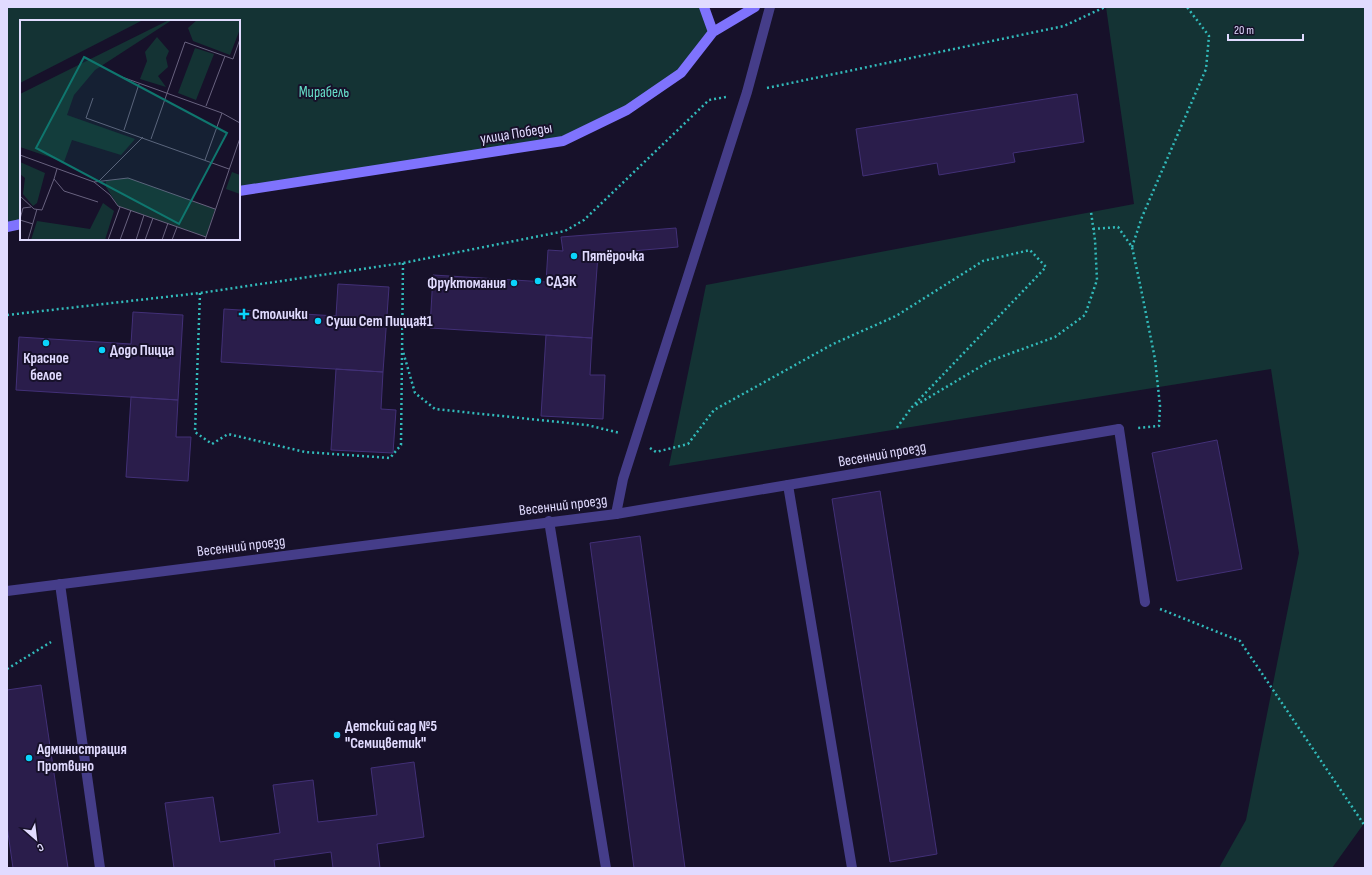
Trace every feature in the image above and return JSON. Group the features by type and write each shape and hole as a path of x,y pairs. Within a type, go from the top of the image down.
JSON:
{"street":[{"path":"704,7 713,32"},
{"name":"улица Победы","path":"240,191 563,141 627,110 681,73 713,32 755,7"},
{"path":"616,514 623,479 636,436 747,92 770,7"},
{"path":"7,227 20,224"},
{"path":"1119,429 1145,602"},
{"name":"Весенний проезд","path":"7,591 549,521 616,514 1119,429"},
{"path":"788,486 852,868"},
{"path":"549,521 606,868"},
{"path":"60,584 100,868"}],"path":[{"path":"7,315 200,293 403,262 565,231 584,220 709,100 1064,26 1105,7"},
{"path":"1132,247 1142,217 1206,69 1210,36 1187,7"},
{"path":"912,407 990,361 1055,337 1084,315 1097,280 1091,212"},
{"path":"1093,229 1118,227 1132,247 1155,359 1160,406 1159,426 1119,429"},
{"path":"402,348 415,393 434,408 587,425 636,436 656,452 688,444 714,410 833,344 896,316 983,262 1030,250 1046,267 912,407 896,429"},
{"path":"200,293 195,432 212,444 228,434 305,452 390,458 401,445 403,262"},
{"path":"1145,602 1240,641 1365,826"},
{"path":"7,669 67,633"}],"green space":[{"name":"Мирабель","path":"7,7 704,7 713,32 681,73 627,110 563,141 240,191 240,20 20,20 20,224 7,226"},
{"path":"1106,7 1365,7 1365,822 1332,868 1219,868 1246,820 1299,553 1271,369 669,466 706,285 1134,204"}],"building":[{"path":"1077,94 1084,142 1013,153 1015,162 939,175 937,163 863,176 856,129"},
{"path":"676,228 678,247 598,254 592,338 430,328 433,275 546,282 548,250 563,251 561,237"},
{"path":"338,284 389,287 383,372 221,362 224,309 336,316"},
{"path":"133,312 183,315 178,400 16,390 19,337 131,344"},
{"path":"546,335 592,338 590,375 605,375 603,419 541,416"},
{"path":"336,369 383,372 381,409 396,410 393,453 331,450"},
{"path":"131,397 178,400 176,437 191,437 188,481 126,477"},
{"path":"1217,440 1242,569 1177,581 1152,453"},
{"path":"880,491 937,854 890,862 832,499"},
{"path":"640,536 685,868 634,868 590,543"},
{"name":"Администрация Протвино","path":"41,685 68,868 13,868 7,826 7,690"},
{"path":"414,762 424,837 377,844 380,868 333,868 331,852 274,860 275,868 174,868 165,803 213,797 220,842 280,833 273,785 313,780 318,822 377,815 371,768"}],"place":[{"name":"Пятёрочка","path":"574,256"},
{"name":"СДЭК","path":"538,281"},
{"name":"Фруктомания","path":"514,283"},
{"name":"Столички","path":"244,314"},
{"name":"Суши Сет Пицца#1","path":"318,321"},
{"name":"Красное белое","path":"46,343"},
{"name":"Додо Пицца","path":"102,350"},
{"name":"Детский сад №5 \"Семицветик\"","path":"337,735"},
{"name":"Администрация Протвино","path":"29,758"}]}
